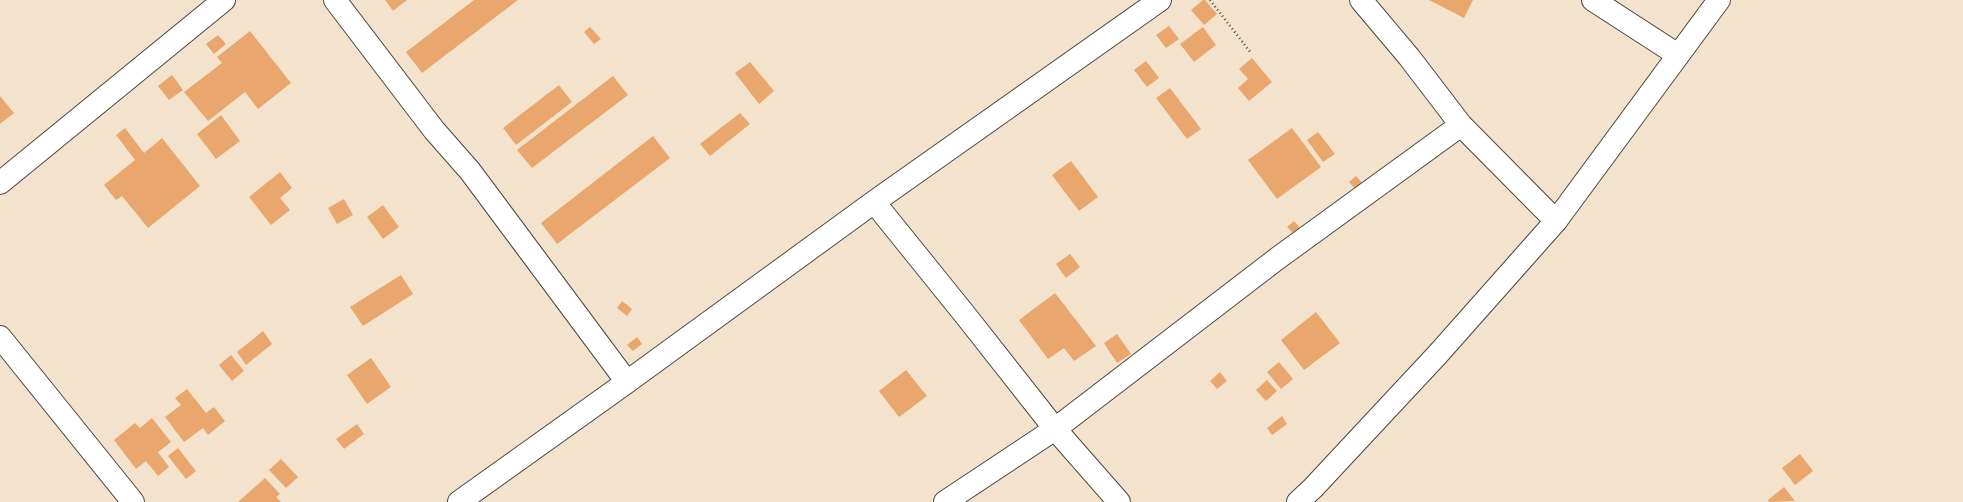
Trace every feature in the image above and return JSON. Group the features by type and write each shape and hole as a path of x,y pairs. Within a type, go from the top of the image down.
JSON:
{"street":[{"path":"0,183 224,0"},
{"path":"335,0 402,89 470,171 627,382"},
{"path":"459,502 874,202 1160,0"},
{"path":"1361,0 1409,57 1461,125 1556,221"},
{"path":"1593,0 1678,55"},
{"path":"1308,497 1556,221 1719,0"},
{"path":"945,502 1055,429 1278,258 1461,125"},
{"path":"874,202 1055,429 1119,502"},
{"path":"0,337 133,502"}],"path":[{"path":"1210,0 1251,53"}],"building":[{"path":"385,0 407,0 393,11"},
{"path":"474,0 518,0 422,73 406,52"},
{"path":"1205,0 1217,14 1204,25 1191,10"},
{"path":"1429,0 1473,0 1464,18"},
{"path":"1169,26 1179,39 1166,48 1156,35"},
{"path":"590,27 601,39 594,44 584,32"},
{"path":"1203,27 1216,45 1194,62 1180,44"},
{"path":"250,31 291,83 258,109 245,92 208,121 184,92 222,63 217,57"},
{"path":"218,35 226,44 214,54 206,44"},
{"path":"1252,58 1272,82 1249,101 1238,88 1248,79 1239,69"},
{"path":"1146,61 1159,78 1147,87 1134,70"},
{"path":"750,62 774,91 759,104 735,73"},
{"path":"172,75 183,90 169,100 158,86"},
{"path":"613,76 628,95 532,168 517,150"},
{"path":"559,85 572,102 516,145 503,128"},
{"path":"1170,88 1201,129 1187,139 1156,98"},
{"path":"0,96 14,113 0,124"},
{"path":"740,113 750,124 710,156 700,144"},
{"path":"221,115 240,141 216,159 197,134"},
{"path":"125,128 144,153 162,138 200,186 148,228 122,196 116,200 104,185 135,160 116,135"},
{"path":"1292,128 1321,167 1277,199 1248,160"},
{"path":"1318,132 1335,154 1323,162 1307,140"},
{"path":"653,136 670,158 557,244 541,223"},
{"path":"1071,161 1098,197 1079,211 1052,175"},
{"path":"280,172 292,188 280,198 290,210 271,225 249,197"},
{"path":"1356,176 1363,184 1356,190 1349,182"},
{"path":"344,199 353,215 337,224 328,208"},
{"path":"383,205 399,227 383,239 367,217"},
{"path":"1294,221 1301,229 1295,235 1287,227"},
{"path":"1070,254 1080,267 1066,278 1056,264"},
{"path":"401,275 413,294 363,326 350,307"},
{"path":"1055,293 1096,346 1074,361 1064,348 1048,359 1019,320"},
{"path":"622,301 632,309 627,316 617,308"},
{"path":"1316,312 1340,343 1304,370 1281,340"},
{"path":"263,331 272,344 246,365 237,352"},
{"path":"1117,334 1131,354 1117,363 1104,343"},
{"path":"637,337 642,344 633,351 627,345"},
{"path":"231,355 244,371 232,381 219,365"},
{"path":"371,358 391,387 367,404 347,375"},
{"path":"1279,362 1293,379 1281,389 1267,372"},
{"path":"906,370 927,396 899,417 879,391"},
{"path":"1220,372 1227,381 1217,389 1210,381"},
{"path":"1267,380 1277,391 1266,401 1256,390"},
{"path":"187,389 206,413 214,407 225,421 208,435 203,428 184,442 165,417 181,405 175,398"},
{"path":"1282,416 1287,424 1272,435 1267,428"},
{"path":"152,418 171,442 158,452 169,467 158,476 146,461 136,469 114,440 135,423 140,428"},
{"path":"357,424 364,434 344,449 336,439"},
{"path":"178,448 196,471 186,479 168,456"},
{"path":"1800,454 1813,471 1795,485 1782,468"},
{"path":"281,459 298,477 286,488 269,470"},
{"path":"265,478 280,494 276,497 281,502 238,502"},
{"path":"1784,487 1795,501 1769,502 1768,500"}]}
